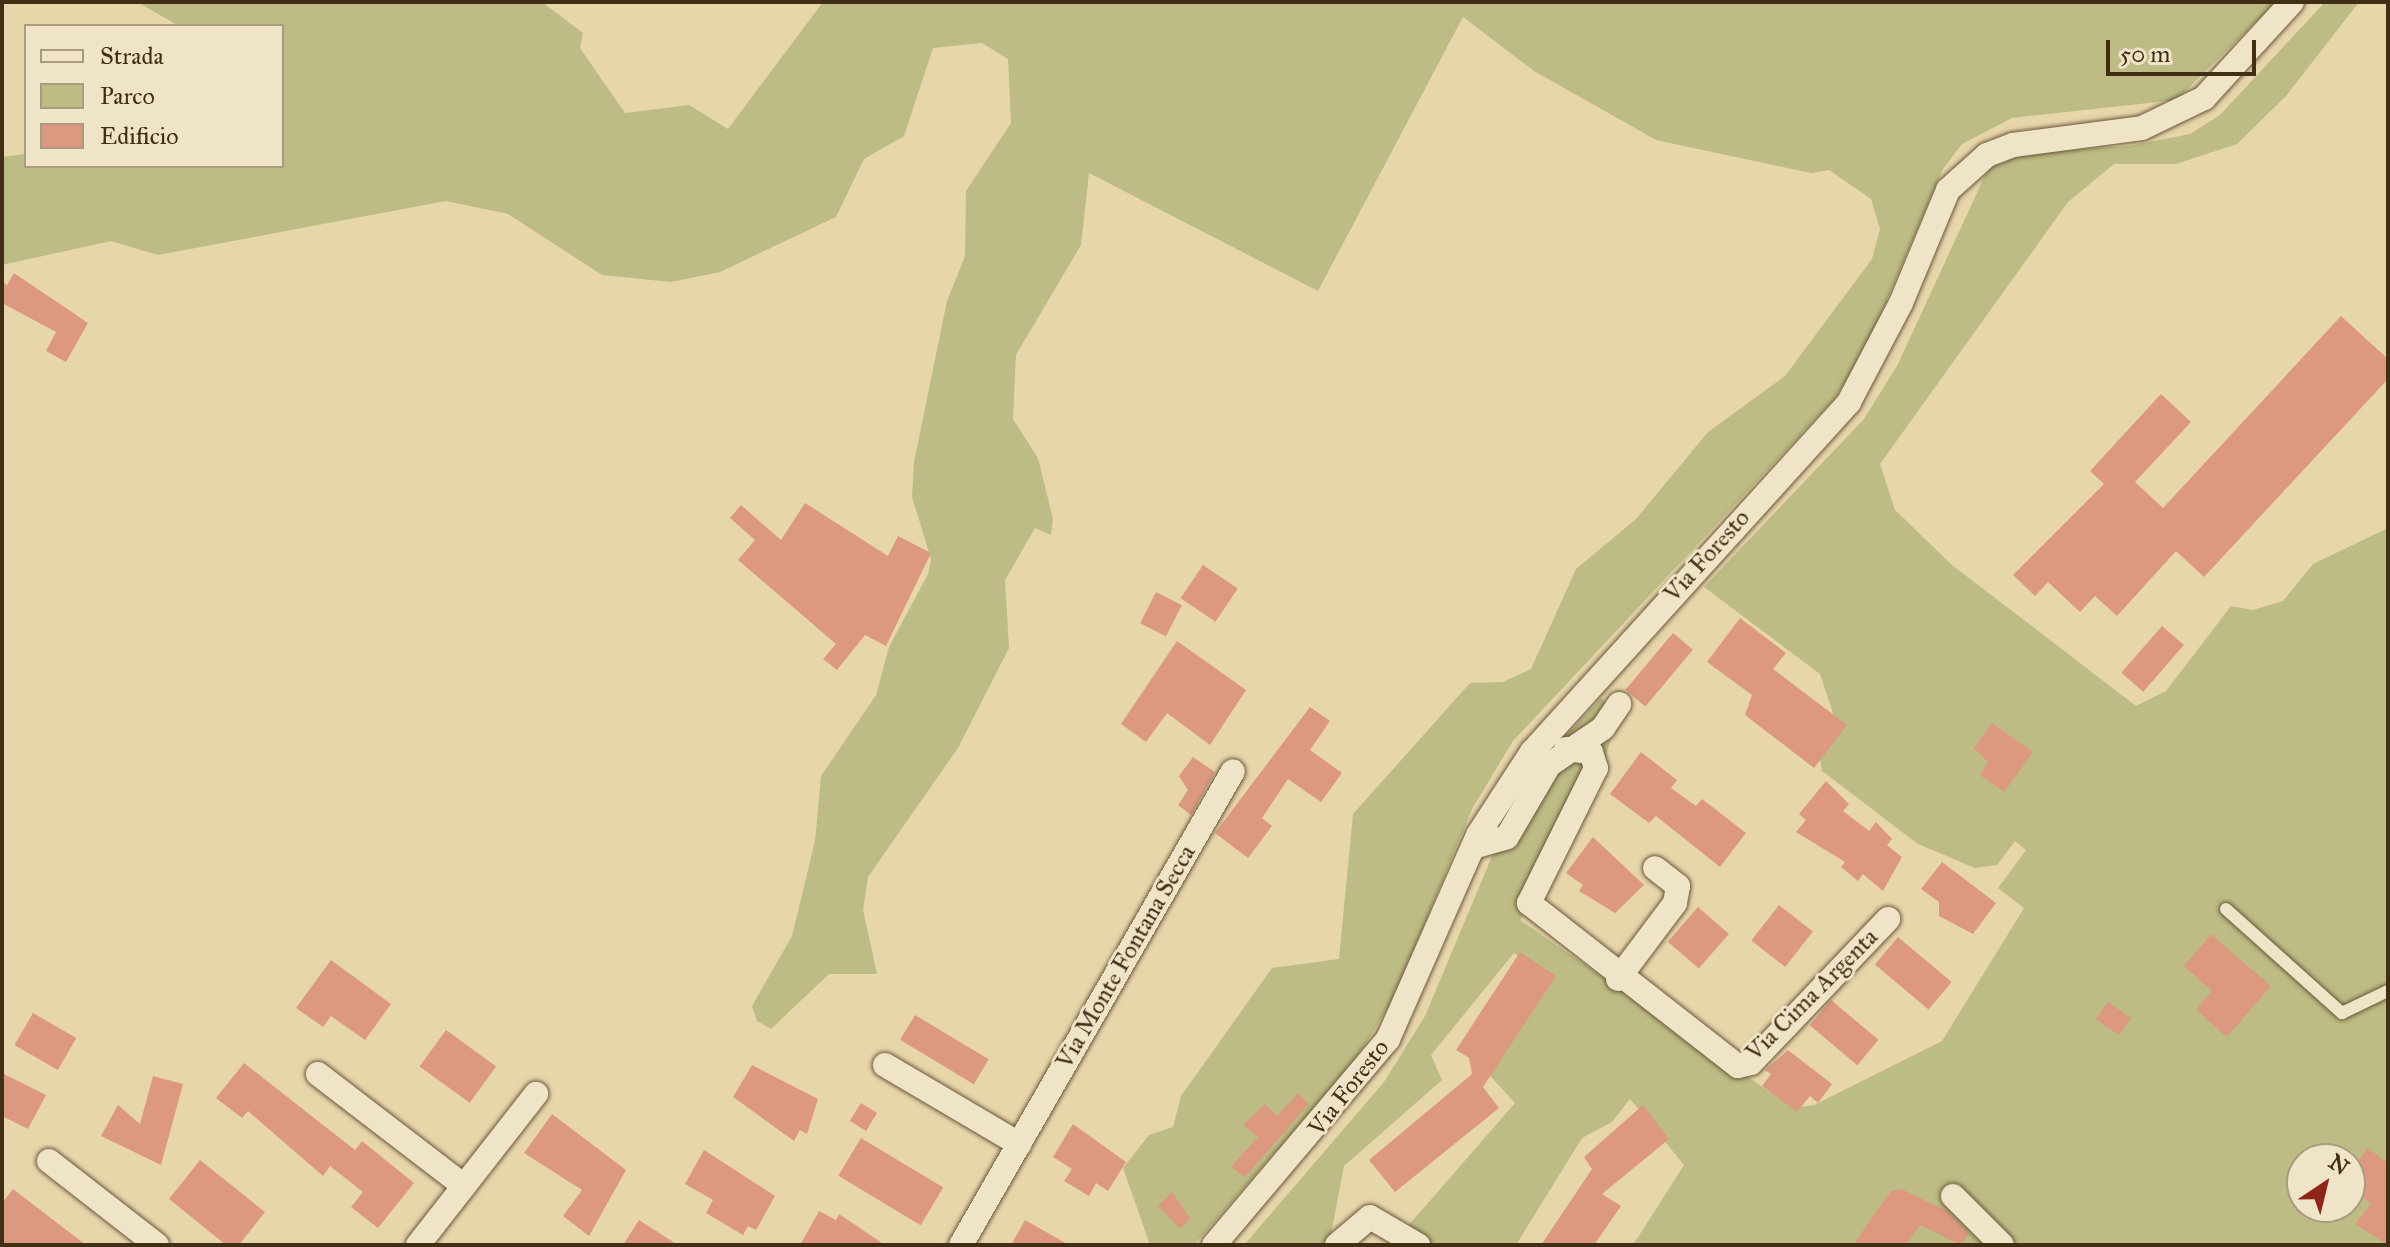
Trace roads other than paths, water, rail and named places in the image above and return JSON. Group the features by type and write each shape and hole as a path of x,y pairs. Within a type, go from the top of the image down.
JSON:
{"street":[{"name":"Via Foresto","path":"1219,1243 1388,1039 1473,847 1508,785 1568,708 1849,402 1901,303 1939,207 1964,172 2013,145 2142,128 2169,117 2232,72 2292,2"},
{"path":"1473,847 1507,837 1566,749 1603,728 1619,704"},
{"name":"Via Cima Argenta","path":"1566,749 1591,752 1596,768 1529,903 1618,979 1738,1066 1751,1063 1888,919"},
{"name":"Via Monte Fontana Secca","path":"961,1245 1233,771"},
{"path":"1618,979 1675,903 1678,886 1655,868"},
{"path":"885,1065 1019,1144"},
{"path":"318,1074 464,1186"},
{"path":"418,1245 536,1094"},
{"path":"49,1161 157,1245"},
{"path":"1953,1196 2002,1245"},
{"path":"1337,1245 1370,1217 1418,1245"}],"lane":[{"path":"2226,909 2342,1013 2359,1011 2388,991"}]}
